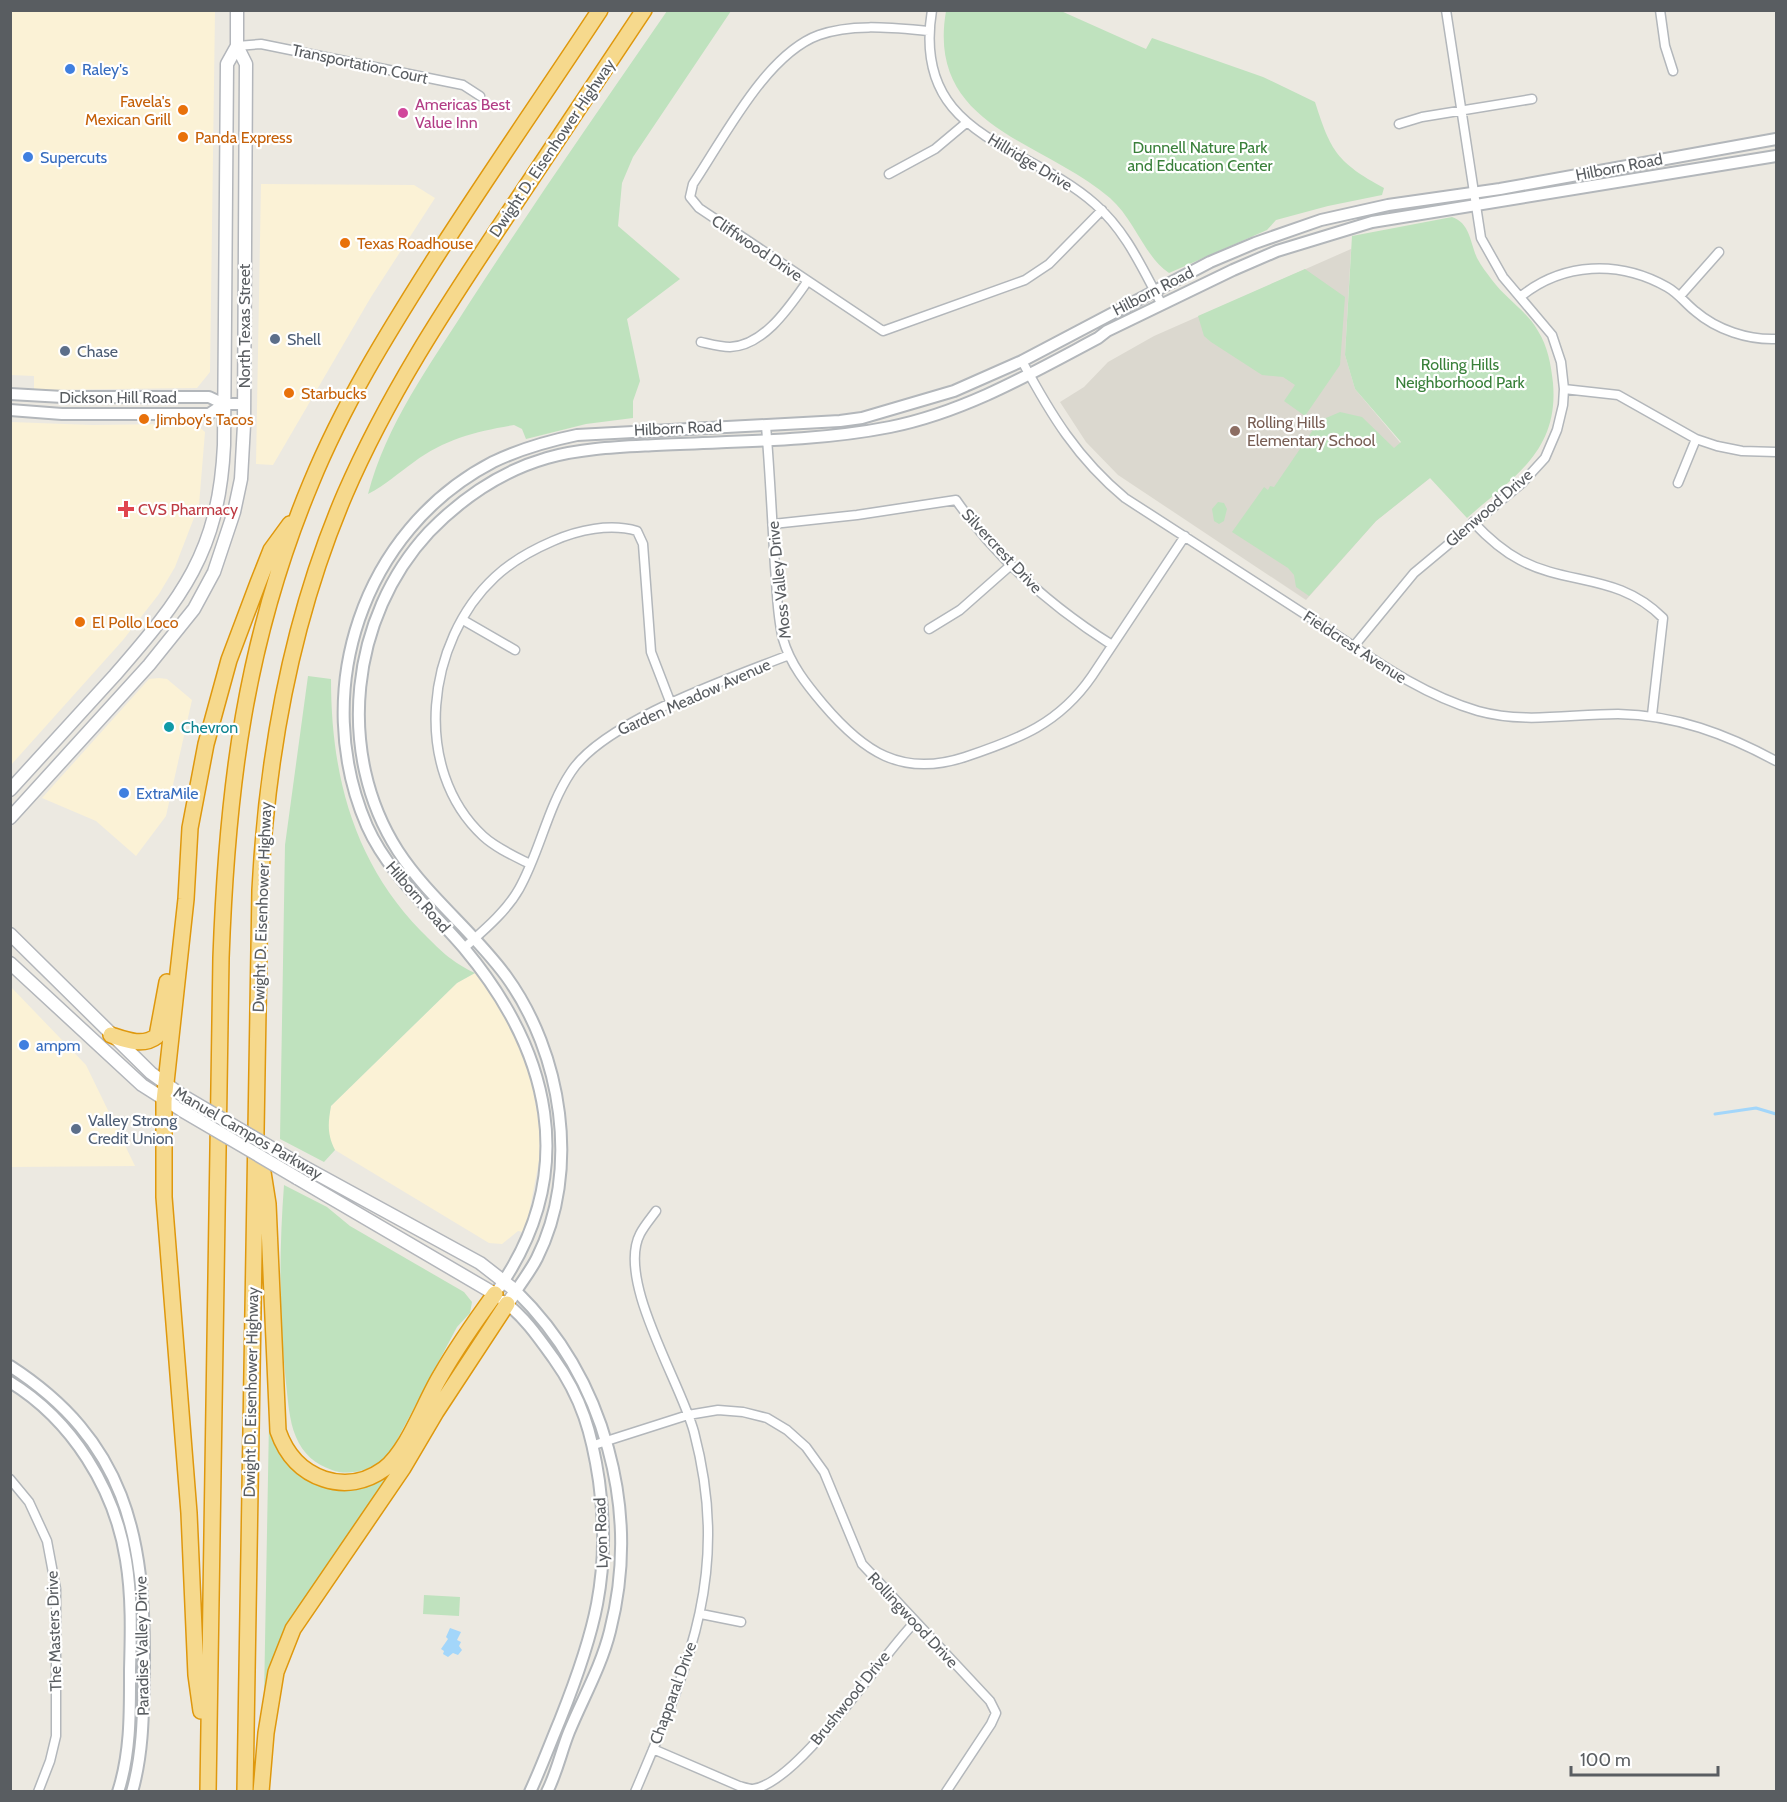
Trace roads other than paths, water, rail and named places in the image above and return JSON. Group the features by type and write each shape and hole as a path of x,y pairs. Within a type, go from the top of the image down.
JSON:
{"highway":[{"path":"208,1791 221,970 226,834 244,702 270,600 301,509 333,432 383,340 600,10"},
{"name":"Dwight D. Eisenhower Highway","path":"245,1791 260,890 268,777 292,653 318,565 364,451 423,341 644,10"},
{"path":"111,1035 132,1042 145,1042 153,1040 160,1030 184,881 191,818 216,703 244,618 272,550 301,509"},
{"path":"184,881 186,899 165,1093 164,1197 189,1514 196,1675 209,1758"},
{"path":"256,1124 268,1204 278,1431 284,1447 295,1462 312,1475 332,1481 353,1482 369,1478 386,1468 398,1455 442,1373 495,1294"},
{"path":"261,1791 266,1733 276,1672 293,1629 403,1468 436,1412 512,1297"}],"main road":[{"name":"North Texas Street","path":"10,818 172,638 205,590 223,549 238,495 244,445 246,64 237,46 237,10"},
{"name":"North Texas Street","path":"10,790 156,628 189,579 206,542 220,492 224,404 228,64 237,46"},
{"name":"Manuel Campos Parkway","path":"10,934 61,981 183,1111 495,1294"},
{"name":"Manuel Campos Parkway","path":"10,963 113,1059 165,1093 183,1096 297,1163 439,1240 504,1280 512,1297"}],"street":[{"name":"Hillridge Drive","path":"932,10 929,30 932,67 943,92 966,123 1083,194 1102,210 1126,239 1161,303"},
{"name":"Glenwood Drive","path":"1354,646 1414,573 1522,483 1545,458 1557,430 1564,389 1561,362 1552,335 1492,263 1480,238 1459,110 1446,10"},
{"path":"1660,10 1665,45 1673,71"},
{"name":"Cliffwood Drive","path":"929,30 849,28 819,35 799,45 772,66 693,184 690,197 699,208 872,326 883,331 1025,280 1049,264 1102,210"},
{"name":"Transportation Court","path":"237,46 261,44 463,86 480,96"},
{"path":"1399,124 1459,110 1532,99"},
{"path":"889,174 935,149 966,123"},
{"name":"Hilborn Road","path":"495,1294 524,1248 542,1191 546,1155 543,1104 533,1062 509,1009 464,948 397,877 383,857 368,827 350,773 343,730 344,682 358,620 380,571 399,542 436,502 464,480 515,452 543,442 604,431 766,426 862,418 954,391 1022,361 1210,262 1293,228 1354,212 1776,139"},
{"name":"Hilborn Road","path":"512,1297 538,1256 551,1221 558,1193 562,1156 552,1081 536,1028 505,974 418,879 397,849 383,822 365,771 359,730 360,683 374,624 393,582 413,552 445,516 471,495 520,468 580,451 866,431 925,418 961,406 1029,374 1161,303 1233,270 1313,240 1372,222 1776,156"},
{"path":"1680,297 1719,252"},
{"path":"1520,297 1544,280 1563,273 1603,267 1625,270 1647,277 1680,297 1696,312 1718,327 1749,337 1776,339"},
{"path":"702,342 731,347 752,339 772,325 807,282"},
{"name":"Fieldcrest Avenue","path":"1022,361 1045,404 1081,457 1125,498 1410,684 1479,711 1512,718 1544,720 1615,714 1652,716 1706,728 1776,761"},
{"path":"1564,389 1618,396 1696,439 1742,451 1776,452"},
{"name":"Dickson Hill Road","path":"10,394 63,397 209,397 224,404 244,404"},
{"name":"Dickson Hill Road","path":"10,410 62,414 209,414 224,404"},
{"name":"Moss Valley Drive","path":"766,426 777,597 782,638 789,655 812,692 849,735 875,753 902,761 923,764 960,759 993,748 1059,715 1078,696 1185,536"},
{"path":"1678,483 1696,439"},
{"name":"Silvercrest Drive","path":"773,524 857,515 956,500 1011,565 1053,604 1112,645"},
{"path":"1473,522 1500,548 1521,561 1546,570 1613,585 1634,596 1663,618 1652,716"},
{"path":"530,864 483,836 459,806 440,760 436,729 436,698 441,669 450,642 494,578 537,548 567,535 624,527 637,531 643,544 647,630 651,652 671,704"},
{"path":"929,629 960,610 1011,565"},
{"path":"463,620 515,650"},
{"name":"Garden Meadow Avenue","path":"464,948 495,919 519,890 557,794 572,770 601,740 635,720 789,655"},
{"name":"Chapparal Drive","path":"635,1791 685,1671 701,1614 708,1538 700,1459 688,1415 646,1316 640,1295 636,1252 639,1235 656,1211"},
{"name":"Lyon Road","path":"495,1294 512,1297 575,1365 590,1395 606,1441 619,1506 618,1586 601,1661 547,1791"},
{"name":"Lyon Road","path":"512,1297 566,1376 594,1445 603,1508 602,1585 584,1659 530,1791"},
{"name":"Paradise Valley Drive","path":"10,1366 54,1399 88,1436 104,1459 128,1512 140,1559 144,1652 143,1734 132,1791"},
{"name":"Paradise Valley Drive","path":"10,1382 45,1408 77,1444 105,1491 121,1536 129,1589 130,1698 126,1759 118,1791"},
{"name":"Rollingwood Drive","path":"594,1445 688,1415 718,1410 766,1418 787,1430 806,1447 824,1472 861,1564 914,1623 990,1701 996,1713 946,1791"},
{"name":"The Masters Drive","path":"10,1479 29,1502 46,1541 56,1589 56,1736 50,1761 38,1791"},
{"path":"701,1614 741,1622"},
{"name":"Brushwood Drive","path":"653,1749 739,1786 752,1789 763,1785 792,1765 819,1741 891,1646 914,1623"}],"water":[{"path":"450,1628 461,1632 457,1640 461,1642 459,1646 462,1650 458,1655 453,1653 448,1657 441,1649 448,1639 446,1637"}],"waterway":[{"path":"1715,1114 1756,1108 1776,1114"}],"place":[{"name":"Raley's","path":"70,69"},
{"name":"Favela's Mexican Grill","path":"183,110"},
{"name":"Americas Best Value Inn","path":"403,113"},
{"name":"Panda Express","path":"183,137"},
{"name":"Supercuts","path":"28,157"},
{"name":"Texas Roadhouse","path":"345,243"},
{"name":"Shell","path":"275,339"},
{"name":"Chase","path":"65,351"},
{"name":"Starbucks","path":"289,393"},
{"name":"Jimboy's Tacos","path":"144,419"},
{"name":"Rolling Hills Elementary School","path":"1235,431"},
{"name":"CVS Pharmacy","path":"126,509"},
{"name":"El Pollo Loco","path":"80,622"},
{"name":"Chevron","path":"169,727"},
{"name":"ExtraMile","path":"124,793"},
{"name":"ampm","path":"24,1045"},
{"name":"Valley Strong Credit Union","path":"76,1129"}],"park label":[{"name":"Dunnell Nature Park and Education Center","path":"1200,156"},
{"name":"Rolling Hills Neighborhood Park","path":"1460,373"}]}
